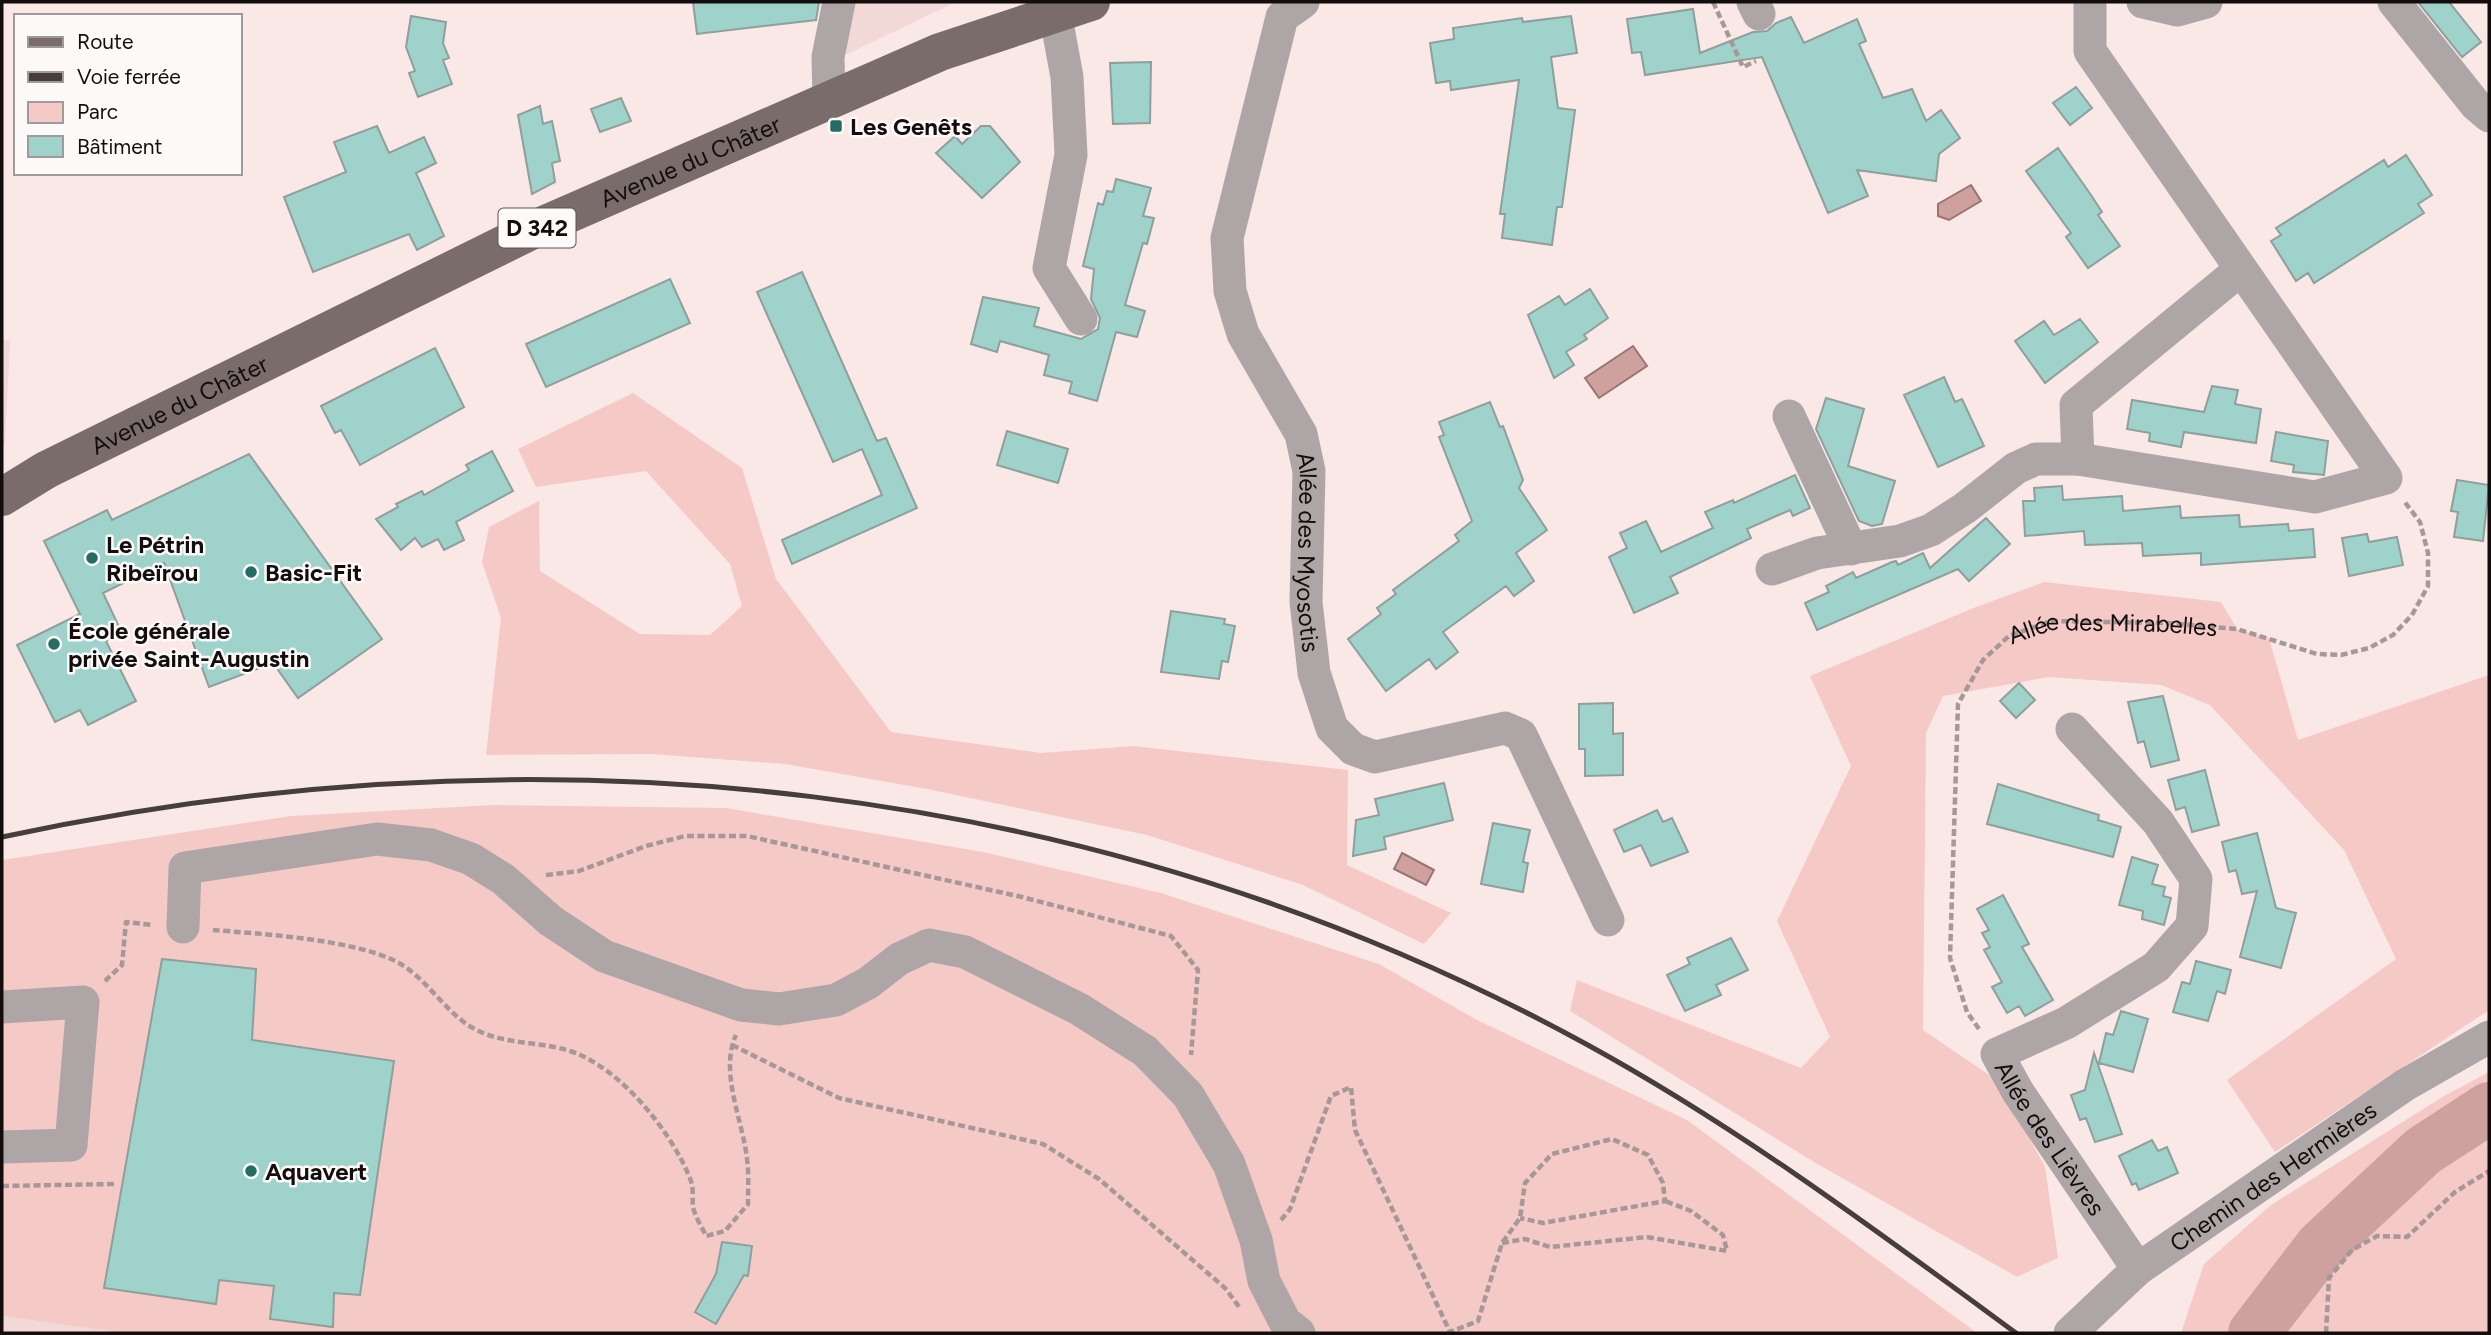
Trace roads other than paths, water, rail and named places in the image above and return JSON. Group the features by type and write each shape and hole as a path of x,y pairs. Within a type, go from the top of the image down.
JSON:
{"main road":[{"name":"Avenue du Châter","path":"2,497 46,470 539,227 940,52 1091,2"}],"street":[{"path":"829,100 828,57 838,2"},
{"path":"1772,569 1817,553 1899,541 1931,530 1965,508 2016,468 2036,459 2078,459 2315,497 2386,478 2090,51 2090,2"},
{"path":"2143,2 2177,10 2206,2"},
{"path":"2394,2 2476,105 2489,116"},
{"name":"Allée des Myosotis","path":"1282,7 1227,239 1230,291 1244,334 1301,434 1309,471 1307,614 1314,673 1332,728 1353,749 1375,757 1505,728 1521,736 1608,920"},
{"path":"1055,12 1067,77 1070,156 1049,268 1081,319"},
{"path":"2078,459 2076,405 2240,270"},
{"path":"1789,416 1851,549"},
{"name":"Allée des Lièvres","path":"2072,729 2158,822 2196,879 2192,926 2156,967 2066,1023 1997,1054 2018,1092 2138,1269"},
{"path":"183,927 185,868 377,839 431,845 471,859 503,879 551,921 604,956 749,1005 779,1009 836,1000 867,983 898,958 929,945 965,952 1079,1009 1144,1051 1188,1095 1229,1164 1256,1240 1264,1281 1286,1322 1298,1333"},
{"path":"2,1007 83,1002 71,1145 2,1147"},
{"name":"Chemin des Hermières","path":"2070,1333 2138,1269 2405,1085 2489,1037"}],"waterway":[{"path":"2254,1333 2321,1246 2423,1151 2489,1108"}],"railway":[{"path":"2,837 205,802 409,783 612,781 814,797 1013,831 1209,883 1400,954 1586,1044 1698,1110 1806,1181 2016,1333"}],"place":[{"name":"Les Genêts","path":"836,126"},
{"name":"Le Pétrin Ribeïrou","path":"92,558"},
{"name":"Basic-Fit","path":"251,572"},
{"name":"École générale privée Saint-Augustin","path":"54,644"},
{"name":"Aquavert","path":"251,1171"}]}
